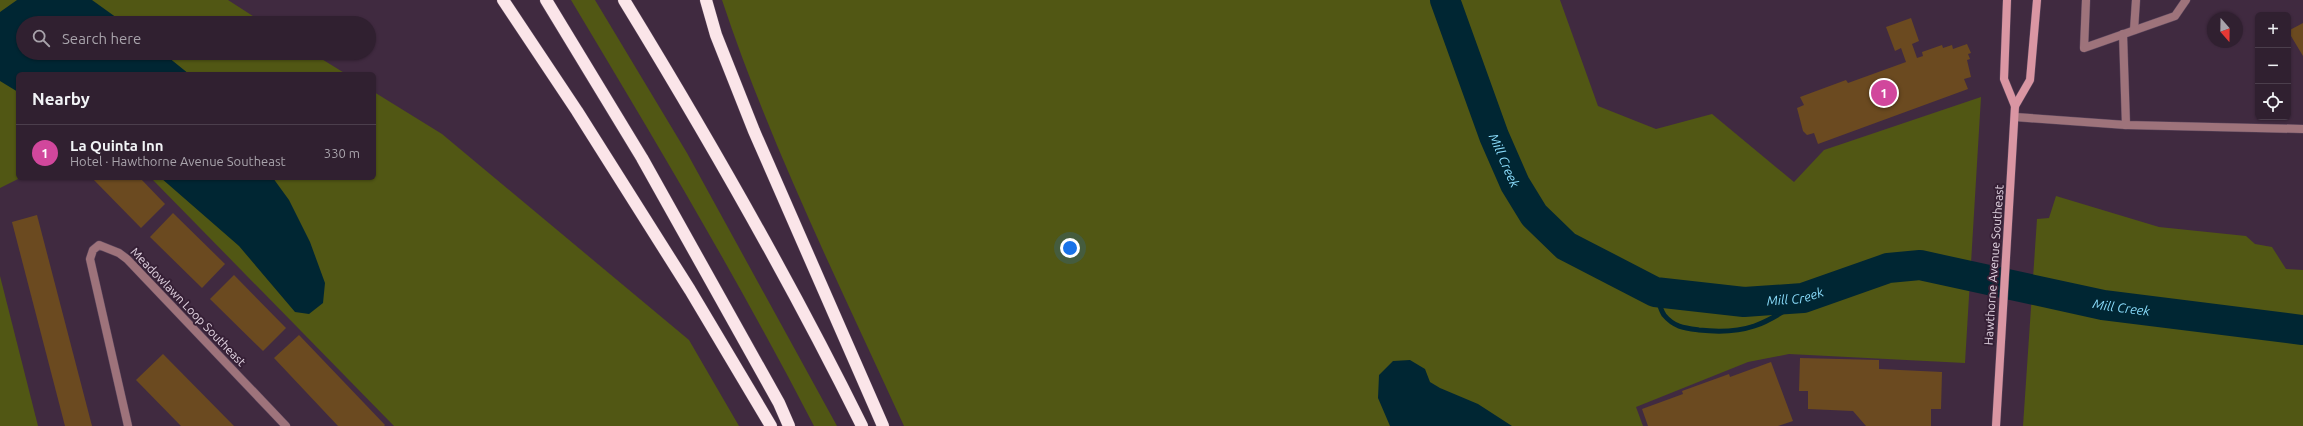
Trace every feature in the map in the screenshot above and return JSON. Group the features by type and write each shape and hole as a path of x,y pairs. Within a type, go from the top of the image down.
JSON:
{"highway":[{"path":"503,0 577,112 690,290 771,426"},
{"path":"546,0 642,158 760,370 789,426"},
{"path":"624,0 750,215 832,366 862,426"},
{"path":"706,0 716,36 754,131 883,426"}],"main road":[{"name":"Hawthorne Avenue Southeast","path":"1996,426 2015,117 2015,106 2004,79 2007,0"},
{"name":"Hawthorne Avenue Southeast","path":"2015,106 2030,80 2037,0"}],"street":[{"path":"2086,0 2084,48 2175,16 2186,0"},
{"path":"2134,30 2136,0"},
{"path":"2123,34 2126,125"},
{"path":"2015,117 2126,125 2303,129"},
{"name":"Meadowlawn Loop Southeast","path":"128,426 90,259 92,250 99,245 119,252 127,259 286,426"}],"green space":[{"path":"0,0 228,0 253,16 16,16 16,60 323,60 343,72 16,72 16,180 0,188"},
{"path":"571,0 595,0 687,153 837,426 814,426 726,264"},
{"path":"722,0 1560,0 1598,106 1656,129 1712,114 1794,182 1824,150 1981,97 1965,363 1789,354 1748,362 1636,407 1643,426 904,426 807,216 762,109"},
{"path":"376,93 442,134 689,340 739,426 394,426 153,180 376,180"},
{"path":"2056,196 2159,227 2246,236 2255,244 2272,247 2286,269 2303,270 2303,426 2023,426 2037,219 2049,218"},
{"path":"0,276 38,426 0,426"}],"water":[{"path":"17,0 92,0 114,16 16,16 16,60 172,60 187,72 16,72 16,91 0,81 0,12"},
{"path":"163,180 274,180 289,200 310,242 325,283 323,303 309,314 295,312 239,246"},
{"path":"1410,360 1425,369 1430,382 1440,388 1478,404 1512,426 1390,426 1378,398 1379,375 1393,361"}],"building":[{"path":"1911,18 1919,41 1912,44 1917,58 1923,56 1922,52 1942,45 1943,48 1952,45 1953,49 1967,44 1971,53 1968,54 1970,59 1967,60 1971,77 1964,79 1968,89 1818,144 1814,133 1807,135 1803,131 1797,108 1804,105 1800,97 1846,80 1848,83 1906,62 1901,48 1895,51 1886,27"},
{"path":"2303,23 2303,56 2291,36 2291,29"},
{"path":"94,180 142,180 165,204 141,228"},
{"path":"173,213 225,264 202,288 150,237"},
{"path":"37,215 92,426 65,426 12,222"},
{"path":"234,275 286,328 263,351 210,299"},
{"path":"299,335 385,425 384,426 338,426 274,358"},
{"path":"163,354 234,426 181,426 136,380"},
{"path":"1800,358 1879,360 1879,369 1942,372 1941,409 1931,409 1931,426 1866,426 1853,411 1808,409 1808,391 1799,391"},
{"path":"1771,362 1793,421 1778,426 1648,426 1642,409 1683,394 1682,391 1729,374 1730,377"}],"waterway":[{"name":"Mill Creek","path":"1445,0 1494,136 1515,184 1534,215 1566,246 1655,292 1744,302 1803,298 1888,268 1920,265 2103,305 2303,330"},
{"path":"1655,292 1664,315 1672,322 1684,328 1715,331 1729,331 1754,326 1778,315 1803,298"}],"place":[{"name":"La Quinta Inn","path":"1884,93"}]}
